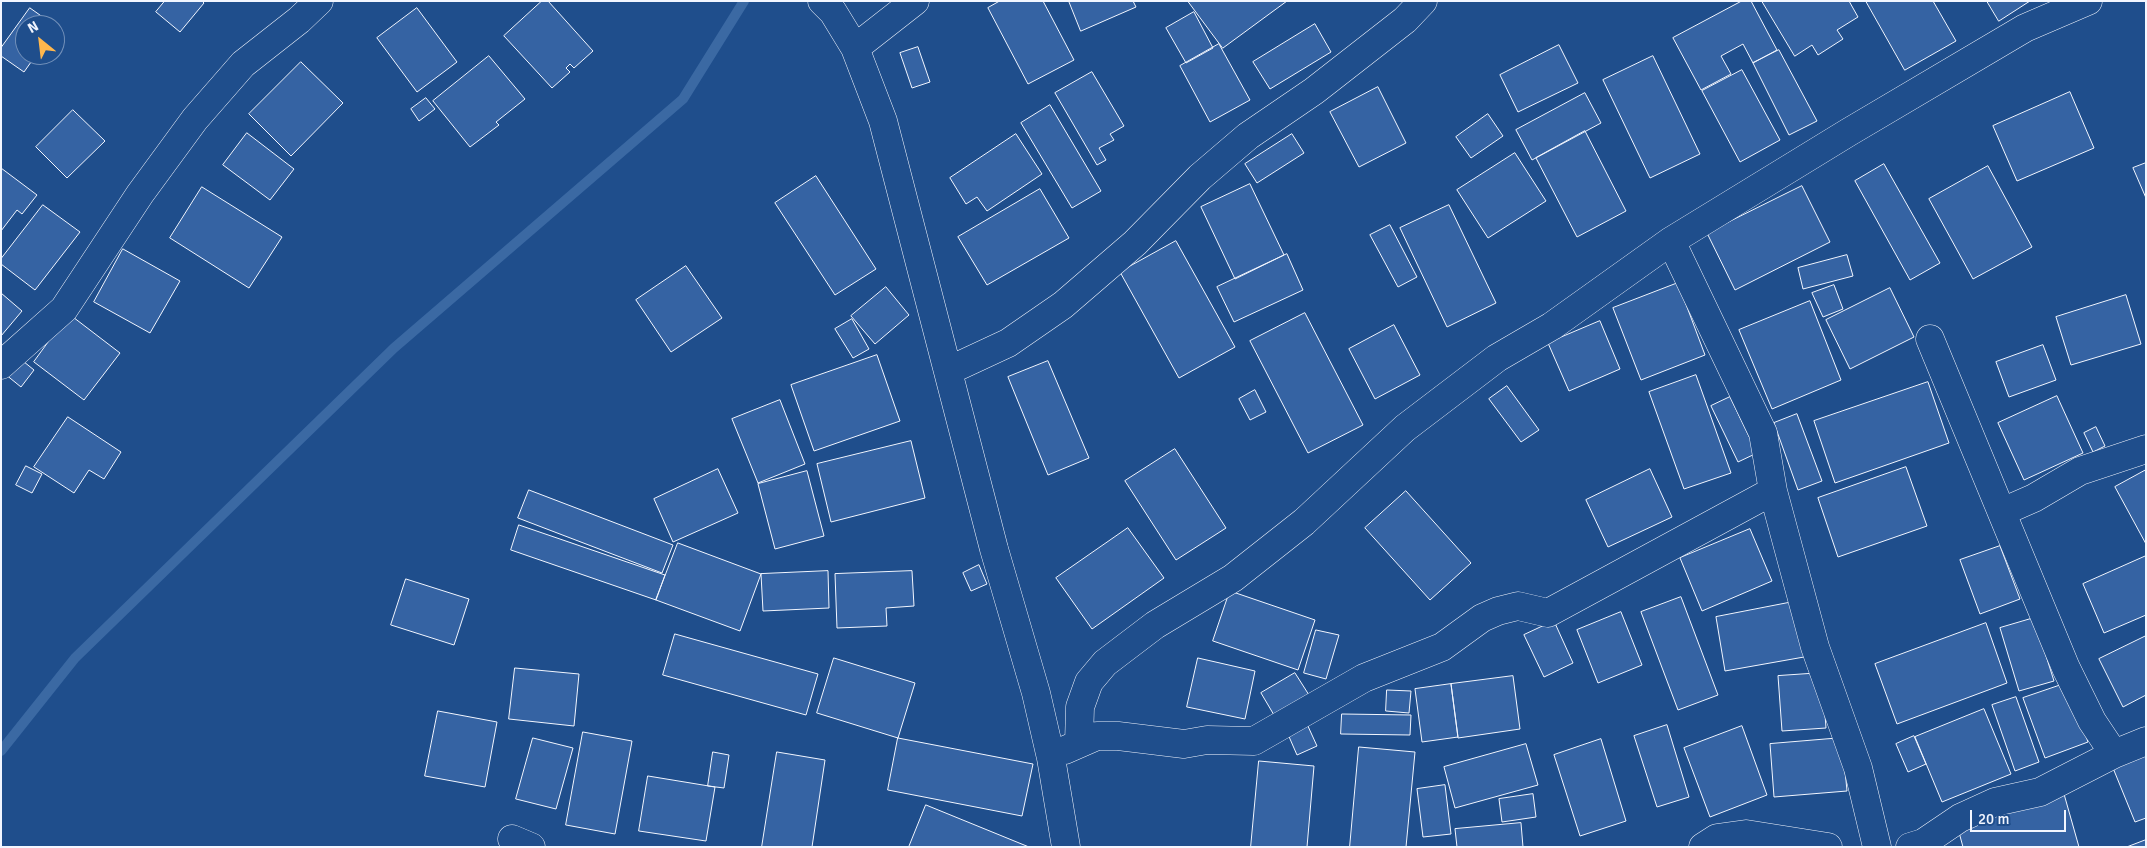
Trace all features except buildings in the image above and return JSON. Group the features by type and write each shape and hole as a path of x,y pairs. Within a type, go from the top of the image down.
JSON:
{"street":[{"path":"1,365 64,309 140,194 195,119 243,64 299,20 319,1"},
{"path":"822,1 833,12 855,48 884,121 950,370 994,549 1036,693 1051,758 1066,847"},
{"path":"855,48 915,1"},
{"path":"950,370 1008,343 1063,305 1135,243 1200,177 1248,136 1314,91 1404,20 1424,1"},
{"path":"1079,743 1080,707 1088,682 1104,663 1155,625 1233,578 1304,522 1405,428 1496,358 1552,326 1671,241 1849,132 2025,28 2088,1"},
{"path":"1671,241 1763,433 1773,491 1815,647 1858,768 1877,847"},
{"path":"1930,339 2066,668 2092,721 2114,754"},
{"path":"2002,512 2034,498 2080,471 2146,449"},
{"path":"1051,758 1096,736 1118,736 1184,744 1208,740 1254,741 1364,678 1442,647 1482,618 1498,611 1518,606 1548,613 1773,491"},
{"path":"1910,847 1923,843 1960,818 1995,802 2040,792 2114,754 2146,740"},
{"path":"1703,847 1717,838 1746,834 1828,847"}],"waterway":[{"path":"1,751 75,658 394,348 683,99 744,1"}]}
